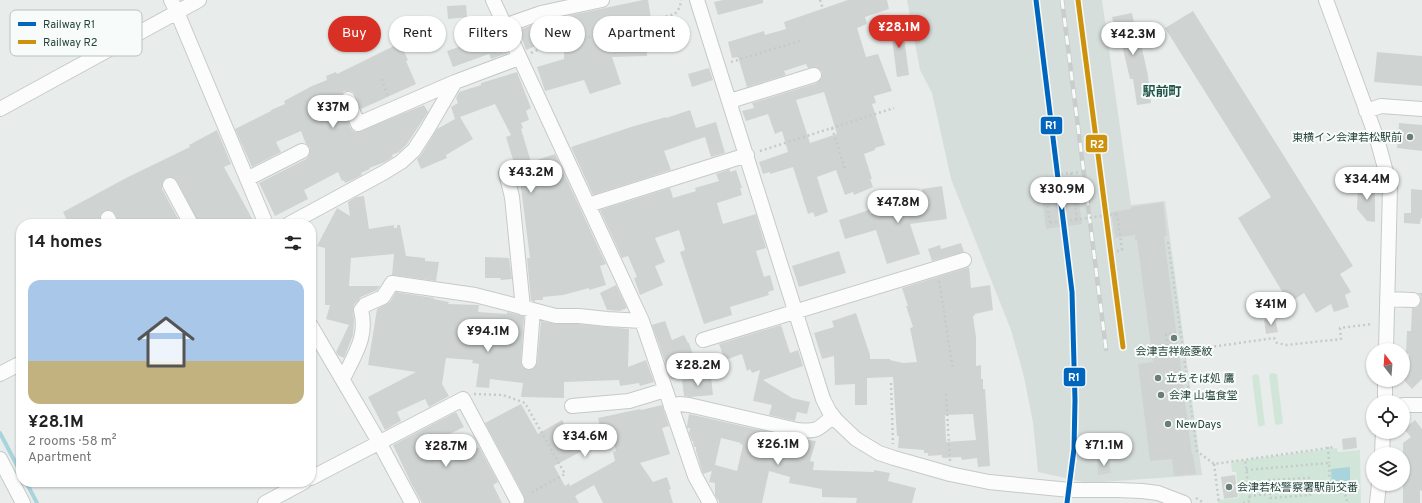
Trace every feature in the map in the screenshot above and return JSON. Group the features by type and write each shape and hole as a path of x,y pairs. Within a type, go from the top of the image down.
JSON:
{"street":[{"path":"142,25 174,6 199,0"},
{"path":"493,0 500,16"},
{"path":"522,20 541,13 602,0"},
{"path":"697,0 823,399 833,416 856,439 879,453 950,474 989,482 1070,490 1142,491 1189,500"},
{"path":"1326,0 1377,139 1390,188 1386,343"},
{"path":"174,6 264,219"},
{"path":"516,52 642,321 695,476 710,503"},
{"path":"0,109 90,56"},
{"path":"348,99 358,124 455,82 519,58"},
{"path":"730,101 814,75"},
{"path":"298,219 401,162 414,150 455,82"},
{"path":"1366,111 1381,106 1422,108"},
{"path":"247,179 302,151"},
{"path":"588,205 747,155"},
{"path":"506,173 512,197 528,309 529,362"},
{"path":"170,185 188,219"},
{"path":"703,340 964,260"},
{"path":"343,379 363,334 363,317 361,310 365,305 383,297 392,283 475,295 556,316 642,321"},
{"path":"1388,299 1413,300"},
{"path":"316,334 379,442 412,503"},
{"path":"0,374 16,366"},
{"path":"572,406 629,401 665,390"},
{"path":"316,475 463,399 517,500"},
{"path":"671,407 679,404 689,405 808,431 819,429 833,416"},
{"path":"1410,405 1422,405"},
{"path":"0,459 23,503"},
{"path":"265,503 295,487"},
{"path":"1377,503 1378,491"}],"path":[{"path":"519,58 553,43 582,39 675,14 680,7 681,0"},
{"path":"820,0 822,9"},
{"path":"719,66 800,41"},
{"path":"382,79 392,110"},
{"path":"747,155 894,108"},
{"path":"832,128 845,169"},
{"path":"1061,174 1081,172"},
{"path":"1071,173 1077,220"},
{"path":"1046,196 1050,224 1118,214 1122,250 1117,251"},
{"path":"1168,242 1197,451 1214,464 1219,503"},
{"path":"938,268 953,370"},
{"path":"1180,332 1166,334 1169,353 1274,338 1277,343 1287,345 1341,339 1340,328 1372,324"},
{"path":"1142,349 1168,347"},
{"path":"891,383 894,458"},
{"path":"463,399 476,394 503,395 524,403 565,474 517,500"},
{"path":"946,394 950,474"},
{"path":"1328,447 1330,487"},
{"path":"1214,464 1335,447"},
{"path":"1243,503 1250,501 1245,459"},
{"path":"1246,470 1329,463"},
{"path":"1310,478 1310,494 1270,498 1270,494 1268,494 1267,480 1310,478"},
{"path":"1310,488 1336,487 1344,491 1347,497 1347,503"},
{"path":"1249,496 1268,494"},
{"path":"1189,500 1204,503"}],"shaded area":[{"path":"907,0 1102,0 1131,205 1165,201 1202,475 1088,483 1038,472 1033,423 1024,377 1011,330 951,179 932,93 920,70"}],"green space":[{"path":"1271,373 1277,374 1283,423 1277,425 1275,424 1269,375"},
{"path":"1257,374 1259,376 1265,425 1259,427 1252,377 1253,375"},
{"path":"1337,448 1338,452 1360,450 1361,503 1218,503 1217,500 1239,498 1236,472 1232,472 1231,462"}],"water":[{"path":"1350,467 1350,485 1332,486 1331,469"}],"building":[{"path":"648,0 651,16 593,16 593,52 647,52 647,56 612,57 621,84 590,94 584,80 545,91 537,67 564,59 564,52 585,52 585,16 567,16"},
{"path":"723,0 763,0 763,3 718,15 714,2"},
{"path":"848,0 887,0 889,9 865,17 867,24 857,28 866,57 878,54 892,91 874,96 876,103 872,104 885,145 864,154 873,187 854,195 853,192 845,195 836,170 817,177 828,212 815,217 813,212 808,214 793,167 770,174 770,172 763,174 759,162 788,152 782,131 775,134 768,114 746,121 742,111 754,108 752,103 817,83 822,77 822,72 816,67 808,68 806,64 784,71 786,75 747,87 738,57 732,58 728,42 764,31 765,35 786,29 784,22","holes":["824,92 837,134 810,143 796,100"]},
{"path":"466,5 467,16 454,16 454,18 448,19 447,6"},
{"path":"1193,11 1353,266 1340,274 1351,292 1345,295 1349,307 1334,312 1331,304 1316,313 1304,293 1289,303 1238,218 1271,197 1165,28"},
{"path":"1132,13 1138,44 1141,44 1148,76 1151,103 1137,105 1133,79 1130,79 1122,45 1118,46 1112,17"},
{"path":"902,22 909,75 897,77 890,23"},
{"path":"530,26 530,48 526,50 522,39 522,29"},
{"path":"389,48 389,52 404,52 408,60 406,61 416,84 361,109 353,92 344,91 340,98 350,127 353,131 357,132 424,105 428,112 407,144 399,152 392,155 393,157 385,162 369,168 370,169 361,173 362,175 345,183 344,180 342,181 338,172 304,190 308,199 275,216 259,183 306,159 309,155 310,148 306,144 301,131 276,142 281,152 252,167 235,129 285,104 284,101 312,86 327,80 326,76 336,72 337,74"},
{"path":"454,49 454,52 508,53 491,59 489,54 453,67 447,51"},
{"path":"1377,52 1422,56 1422,86 1374,82"},
{"path":"709,68 713,80 692,87 688,74"},
{"path":"517,72 531,108 526,111 529,120 521,123 523,128 521,129 531,162 555,154 606,264 600,266 606,285 563,295 543,297 543,300 535,300 535,302 531,301 527,258 530,258 520,180 517,181 514,169 516,169 506,137 511,135 495,104 460,117 473,139 446,155 447,158 421,169 417,159 437,129 455,119 451,107 458,103 456,98 459,92 481,85 481,83"},
{"path":"690,110 696,128 716,122 725,153 711,157 705,137 664,151 671,170 593,195 571,147 631,127"},
{"name":"東横イン会津若松駅前","path":"1399,123 1422,125 1422,151 1397,148"},
{"path":"217,130 231,164 224,167 252,219 196,219 177,181 170,177 163,181 162,189 178,219 117,219 112,211 108,210 101,214 100,219 66,219 63,212 128,177 190,147 189,145"},
{"path":"730,169 730,172 736,170 742,188 740,188 742,195 717,203 723,224 756,214 766,248 756,251 764,277 770,275 774,290 768,292 769,295 730,307 732,315 704,324 680,252 685,250 679,230 655,238 665,262 655,266 663,285 640,295 634,278 637,277 628,256 622,258 600,210 670,188 673,198 696,191 695,188 719,181 716,174"},
{"path":"1358,183 1375,184 1375,222 1367,221 1357,209"},
{"path":"942,186 947,219 910,224 920,254 887,264 876,230 845,239 839,220 869,210 870,214 900,203 900,205 923,198 922,189"},
{"path":"1411,189 1422,190 1422,218 1420,224 1404,223 1404,213 1411,213"},
{"path":"1078,193 1082,224 1046,229 1042,198"},
{"path":"364,196 369,229 394,225 394,228 397,228 397,225 400,225 406,256 425,258 425,261 439,262 436,281 392,275 394,254 351,258 349,286 380,286 377,290 361,297 354,305 353,335 344,358 336,352 349,325 326,319 330,305 325,305 325,248 317,246 337,208 350,216 348,202 356,197"},
{"path":"1163,202 1167,236 1164,236 1192,455 1193,454 1196,474 1174,476 1172,459 1150,461 1138,364 1153,362 1137,240 1135,240 1135,235 1115,238 1111,212"},
{"path":"961,243 964,252 932,261 928,249 940,245 941,249"},
{"path":"839,251 846,273 799,287 792,266"},
{"path":"485,257 509,258 512,279 501,280 500,278 485,278"},
{"path":"969,267 971,288 990,285 993,310 975,314 973,316 976,337 976,366 981,365 981,379 983,379 983,389 985,389 990,466 978,467 977,458 962,460 961,457 942,458 942,455 928,456 928,453 924,453 924,450 898,448 899,436 897,436 893,377 867,378 867,405 855,405 855,384 835,385 834,356 822,359 814,333 834,327 832,321 856,313 870,359 890,359 903,363 917,362 910,328 913,327 902,288","holes":["973,414 976,440 946,442 945,415"]},
{"path":"616,285 627,308 620,311 607,310 600,293"},
{"path":"396,292 434,298 449,302 448,304 479,305 478,312 507,314 507,312 524,316 521,362 522,366 528,370 533,369 537,363 541,321 556,324 579,324 629,329 628,367 646,360 654,382 640,386 639,383 620,386 619,380 564,382 564,398 521,397 523,383 490,379 489,388 476,387 479,364 472,363 473,360 446,358 442,384 449,396 429,407 425,399 397,412 401,421 385,430 368,397 416,372 368,365 377,309 390,302"},
{"path":"1418,293 1422,293 1422,379 1412,389 1410,387 1410,343 1406,343 1407,331 1411,331 1412,308 1417,307 1421,301 1421,296"},
{"path":"1275,318 1278,332 1266,334 1264,320"},
{"path":"665,321 672,340 684,335 689,343 694,357 689,359 690,378 671,379 652,325"},
{"path":"781,325 790,353 798,350 803,366 763,380 792,398 810,402 807,414 797,412 795,421 769,415 772,405 753,401 760,370 752,373 750,369 747,371 742,354 725,360 719,344"},
{"path":"711,377 713,395 690,397 684,396 682,380"},
{"path":"521,404 538,434 562,420 580,452 554,466 565,486 569,483 570,486 615,461 613,452 616,451 611,429 601,431 598,418 662,405 669,426 662,428 670,454 640,463 653,482 667,477 673,503 603,503 594,485 575,496 579,503 525,503 524,496 485,423"},
{"path":"456,412 464,427 435,441 447,464 479,447 498,482 493,485 502,503 422,503 411,483 393,445"},
{"path":"689,414 795,438 816,441 810,461 814,462 813,470 874,472 874,470 890,473 888,481 916,488 912,503 856,503 857,498 822,497 822,489 789,483 790,477 769,471 762,503 719,503 719,500 715,495 715,483 709,482 712,471 703,474 696,447 694,447 689,433 690,428 687,428","holes":["721,438 741,443 740,444 743,445 737,471 715,465"]},
{"path":"1415,420 1422,429 1422,491 1420,490 1420,503 1403,503 1403,491 1410,491 1410,447 1403,447 1403,443 1411,437 1410,424"},
{"path":"1356,437 1357,448 1343,450 1342,439"},
{"path":"1109,458 1111,473 1098,475 1097,460"},
{"name":"会津若松警察署駅前交番","path":"1235,475 1238,497 1224,499 1221,477"}],"waterway":[{"path":"0,433 16,463"},
{"path":"29,487 37,503"}],"railway":[{"path":"1062,0 1106,349"}],"rail line":[{"name":"R1","path":"1036,0 1072,292 1075,400 1074,449 1067,503"},
{"name":"R2","path":"1078,0 1123,347"}],"place":[{"name":"東横イン会津若松駅前","path":"1410,137"},
{"name":"会津吉祥絵菱紋","path":"1174,338"},
{"name":"立ちそば処 鷹","path":"1158,378"},
{"name":"会津 山塩食堂","path":"1161,395"},
{"name":"NewDays","path":"1168,424"},
{"name":"会津若松警察署駅前交番","path":"1229,487"}],"district":[{"name":"駅前町","path":"1162,91"}]}
